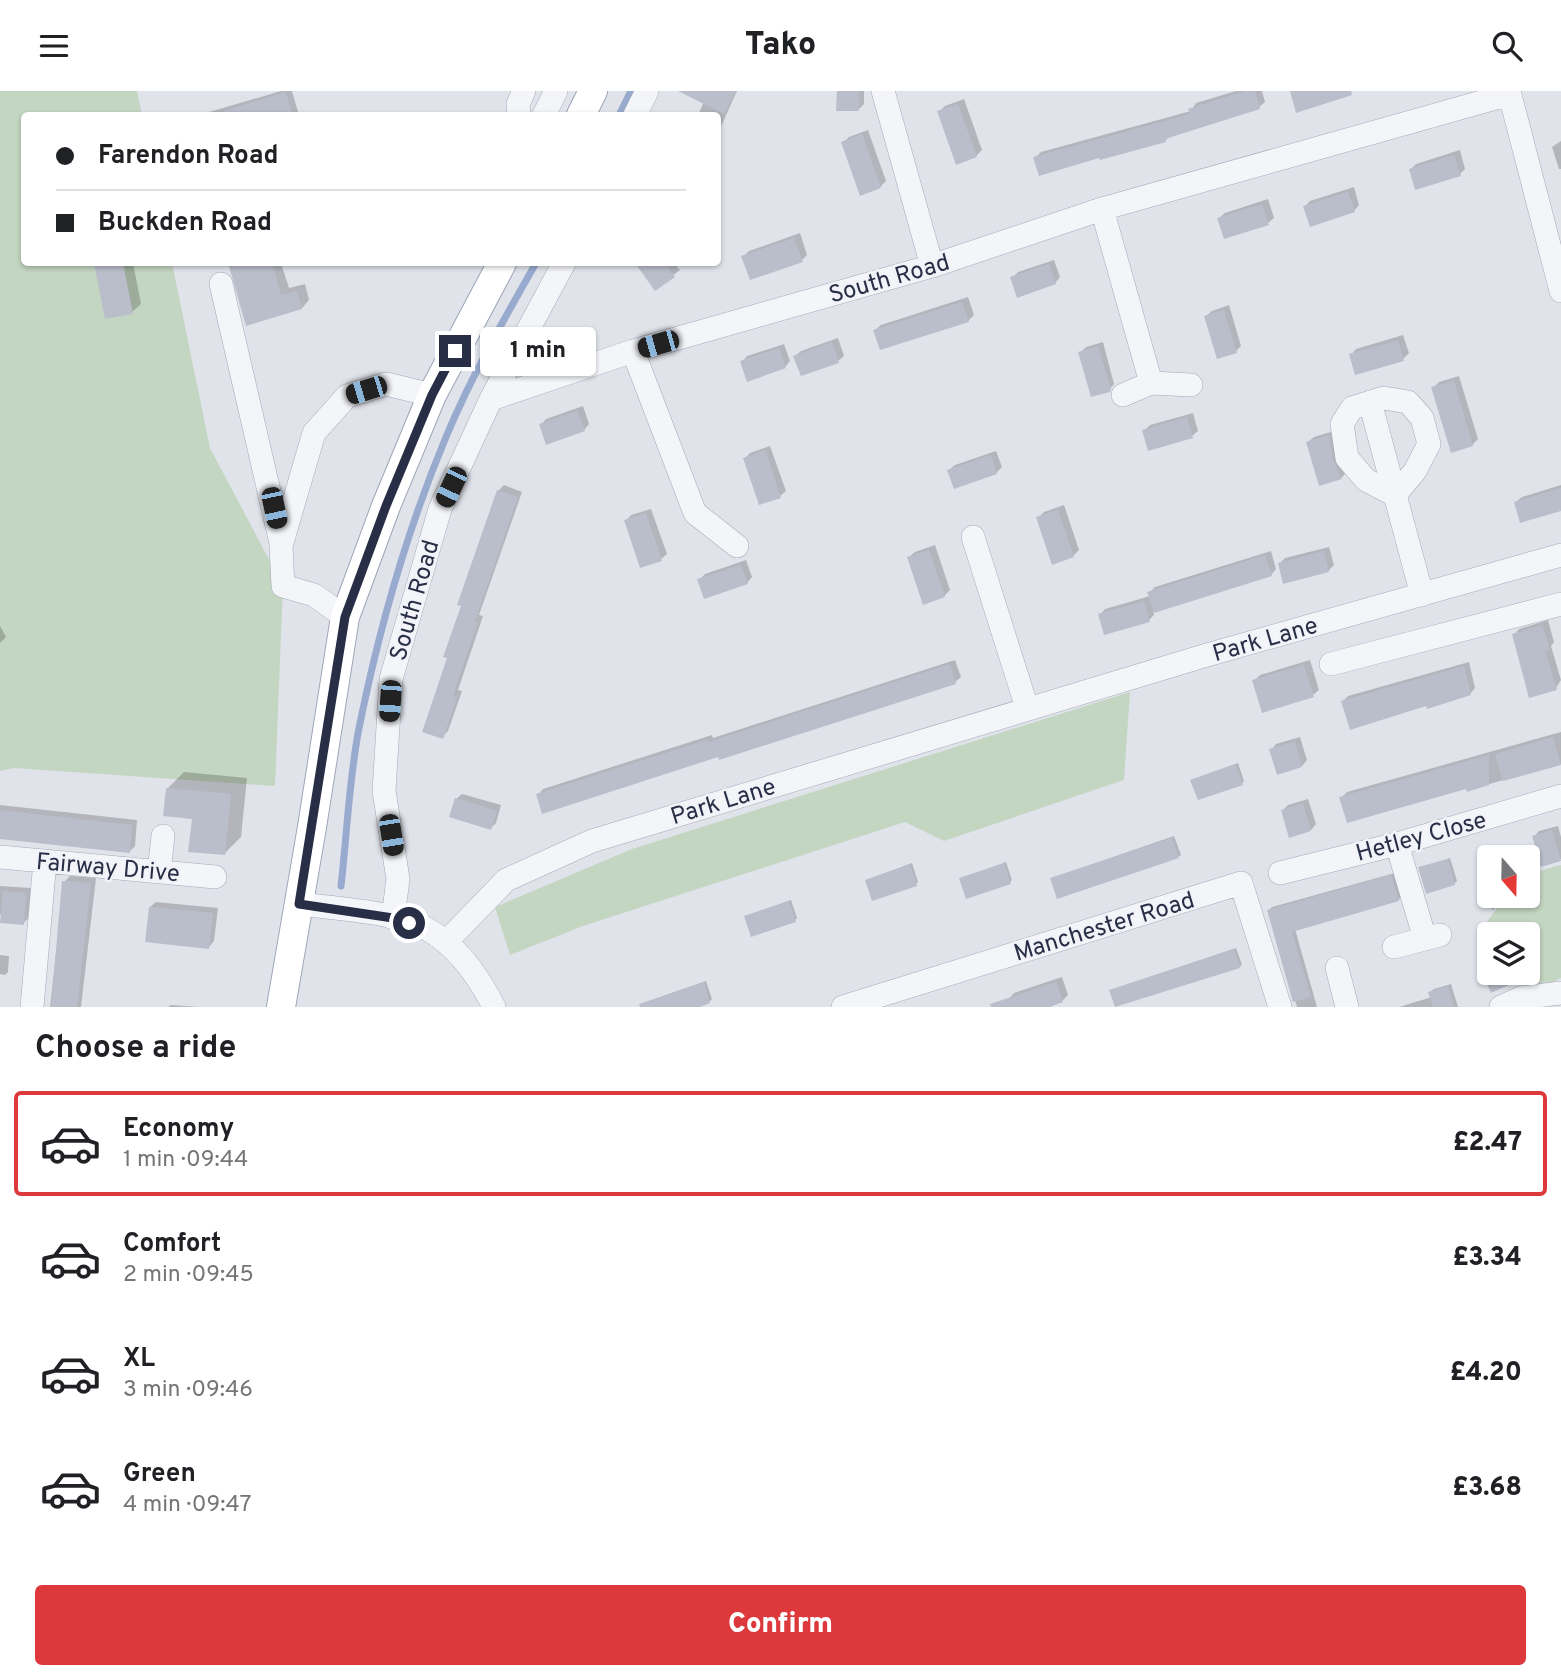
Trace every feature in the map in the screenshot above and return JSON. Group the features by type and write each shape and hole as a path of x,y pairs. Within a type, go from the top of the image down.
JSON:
{"main road":[{"path":"582,112 593,91"},
{"path":"281,1007 345,617 386,506 432,395 500,266"}],"street":[{"path":"519,112 518,104 524,91"},
{"path":"546,112 556,91"},
{"path":"636,112 647,91"},
{"path":"883,91 932,266"},
{"path":"1510,92 1561,291"},
{"name":"South Road","path":"393,918 398,879 384,791 391,679 440,509 491,399 634,351 932,266 1102,209 1510,92"},
{"path":"1102,209 1151,383"},
{"path":"491,399 562,266"},
{"path":"221,284 281,546 283,586 314,596 345,617"},
{"path":"634,351 695,513 737,546"},
{"path":"1123,395 1151,383 1191,386"},
{"path":"281,546 314,433 347,396 386,384 432,395"},
{"path":"1384,398 1408,402 1422,418 1429,444 1415,471 1395,495 1366,480 1347,458 1342,424 1352,408 1384,398"},
{"path":"1370,402 1422,595"},
{"path":"973,537 1027,708"},
{"name":"Park Lane","path":"446,942 506,880 593,841 1027,708 1561,555"},
{"path":"1331,664 1561,604"},
{"name":"Hetley Close","path":"1280,873 1397,844 1561,796"},
{"path":"159,872 163,836"},
{"path":"1394,947 1432,937 1397,844"},
{"name":"Fairway Drive","path":"0,857 215,877"},
{"path":"32,1007 46,861"},
{"name":"Manchester Road","path":"843,1007 1241,883 1280,1007"},
{"path":"299,904 393,918 425,927 446,942 481,982 494,1007"},
{"path":"1336,968 1347,1007"},
{"path":"1501,1007 1521,998 1561,993"}],"green space":[{"path":"0,91 137,91 141,112 21,112 21,266 173,266 210,448 283,586 275,786 14,768 0,771"},
{"path":"1130,692 1124,780 944,841 905,822 583,926 510,955 495,907 632,849"},
{"path":"1561,865 1561,978 1540,983 1540,922 1487,922 1497,908 1540,908 1540,871"}],"building":[{"path":"678,91 736,91 724,114"},
{"path":"837,91 859,91 859,111 836,111"},
{"path":"1245,91 1255,91 1260,109 1165,139 1166,142 1039,176 1033,157 1190,114 1188,109"},
{"path":"1290,91 1351,91 1352,95 1296,113"},
{"path":"286,92 291,112 224,112"},
{"path":"958,104 977,157 956,165 937,111"},
{"path":"862,134 881,188 860,196 841,142"},
{"path":"1454,155 1461,176 1415,190 1409,169"},
{"path":"1348,192 1355,212 1310,227 1303,206"},
{"path":"1262,204 1269,225 1224,239 1217,218"},
{"path":"794,238 803,262 750,280 741,256"},
{"path":"1049,264 1056,284 1017,298 1010,277"},
{"path":"95,266 124,266 133,314 105,319"},
{"path":"229,266 273,266 281,295 297,291 302,309 246,326"},
{"path":"637,266 667,266 675,277 655,291"},
{"path":"962,302 969,322 880,350 873,330"},
{"path":"1224,310 1237,353 1217,359 1204,316"},
{"path":"1398,340 1404,361 1355,375 1349,354"},
{"path":"832,342 839,363 801,376 793,356"},
{"path":"1098,346 1111,389 1110,392 1091,397 1078,352"},
{"path":"779,348 786,368 747,382 740,361"},
{"path":"1454,381 1473,446 1451,453 1431,387"},
{"path":"577,411 585,431 546,445 539,424"},
{"path":"1187,417 1193,438 1148,451 1142,430"},
{"path":"1329,435 1333,460 1342,479 1319,486 1306,442"},
{"path":"765,450 781,498 759,505 743,458"},
{"path":"991,455 997,474 954,489 947,470"},
{"path":"1561,488 1561,511 1520,523 1514,502"},
{"path":"497,490 518,497 475,621 478,622 453,695 457,697 443,739 422,732 447,658 443,657 461,606 457,605"},
{"path":"1058,510 1074,557 1052,565 1036,517"},
{"path":"646,513 662,561 640,568 624,520"},
{"path":"929,550 945,597 923,605 907,557"},
{"path":"1324,551 1329,572 1283,584 1278,563"},
{"path":"1265,555 1272,576 1154,613 1147,592"},
{"path":"741,565 748,584 704,599 697,579"},
{"path":"1144,601 1150,622 1104,635 1098,614"},
{"path":"1542,625 1550,649 1545,651 1557,690 1529,698 1512,634"},
{"path":"950,664 956,684 542,814 536,794"},
{"path":"1304,665 1314,697 1262,713 1252,680"},
{"path":"1464,666 1471,695 1350,730 1341,701"},
{"path":"1553,737 1561,765 1503,781 1495,754"},
{"path":"1295,741 1302,767 1277,775 1269,749"},
{"path":"1489,755 1489,785 1347,823 1339,797"},
{"path":"1235,764 1243,785 1198,800 1190,780"},
{"path":"166,788 231,794 225,855 188,852 192,819 163,816"},
{"path":"455,798 497,811 491,830 449,817"},
{"path":"1303,803 1311,831 1289,838 1281,810"},
{"path":"0,810 132,825 130,853 0,839"},
{"path":"1552,830 1561,861 1541,867 1540,845 1535,845 1532,836"},
{"path":"1172,838 1179,858 1057,899 1050,878"},
{"path":"1448,859 1455,885 1426,894 1418,867"},
{"path":"1004,863 1011,884 966,899 959,878"},
{"path":"910,864 917,886 872,901 865,880"},
{"path":"1391,875 1399,901 1292,932 1311,997 1293,1002 1267,910"},
{"path":"62,881 91,883 77,1007 51,1007"},
{"path":"3,891 26,893 24,925 0,923"},
{"path":"789,901 796,922 751,937 744,916"},
{"path":"149,907 213,913 209,949 145,942"},
{"path":"1234,949 1240,968 1115,1007 1109,990"},
{"path":"704,982 710,1003 700,1007 640,1007 639,1004"},
{"path":"1056,982 1063,1002 1050,1007 991,1007 990,1004"},
{"path":"1487,985 1509,985 1491,993"},
{"path":"1448,986 1454,1007 1433,1007 1428,992"}],"waterway":[{"path":"620,112 631,91"},
{"path":"341,886 350,787 359,728 385,617 407,544 432,472 466,392 534,266"}],"route":[{"path":"409,923 393,918 299,904 345,617 386,506 432,395 455,351"}]}
